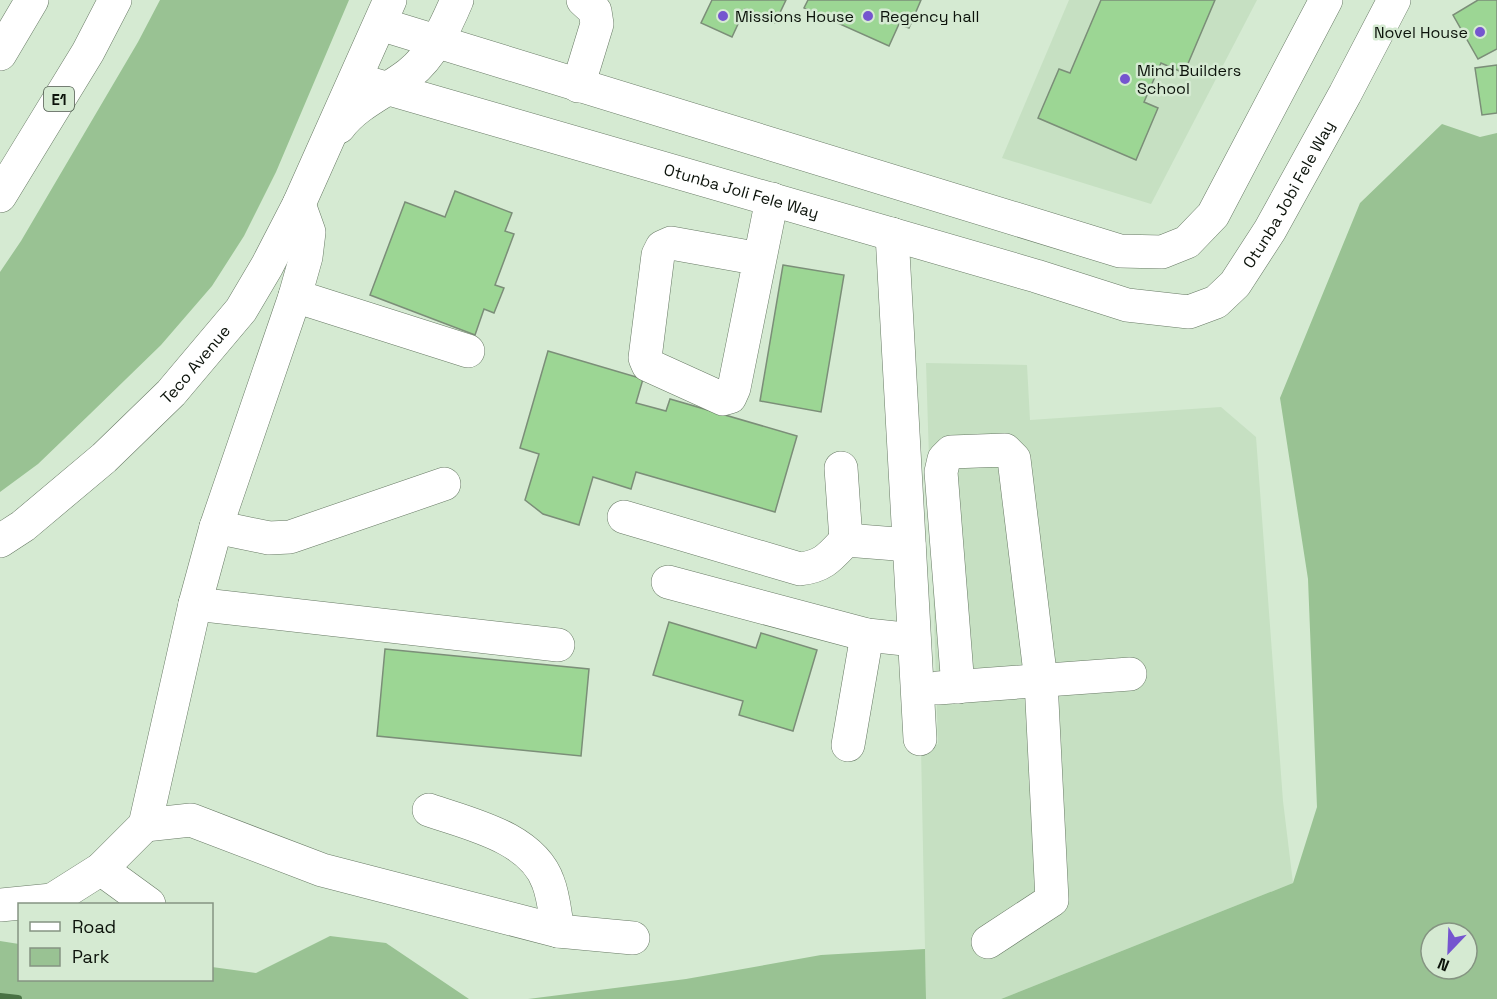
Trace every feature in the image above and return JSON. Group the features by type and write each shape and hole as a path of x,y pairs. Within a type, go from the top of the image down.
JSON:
{"main road":[{"path":"0,54 32,0"},
{"name":"E1","path":"0,196 88,52 115,0"},
{"path":"328,140 342,122 362,104 410,73 428,54 457,0"},
{"path":"578,86 597,24 595,11 583,0"},
{"path":"385,12 436,42 578,86 1120,251 1162,252 1187,242 1213,214 1326,0"},
{"name":"Otunba Jobi Fele Way","path":"1127,305 1189,312 1216,302 1235,284 1270,230 1394,0"},
{"name":"Teco Avenue","path":"0,540 23,526 95,465 171,393 241,310 299,204 385,12"},
{"name":"Otunba Joli Fele Way","path":"355,79 892,234 1127,305"},
{"path":"760,259 670,243 662,246 658,255 645,358 648,365 723,399 730,397 760,259 762,142"},
{"path":"21,903 52,900 101,869 145,825 195,604 216,527 295,296 306,257 309,232 299,204"},
{"path":"892,234 920,739"},
{"path":"295,296 468,351"},
{"path":"958,687 941,472 944,459 951,453 1005,450 1014,459 1041,681 1052,900 988,942"},
{"path":"624,517 800,569 814,567 825,561 846,540 841,468"},
{"path":"216,527 268,538 290,537 444,484"},
{"path":"846,540 909,545"},
{"path":"668,582 867,635 914,640"},
{"path":"195,604 558,645"},
{"path":"848,745 867,635"},
{"path":"917,690 1130,674"},
{"path":"429,810 502,834 531,856 548,880 558,932"},
{"path":"145,825 191,820 322,870 558,932 633,938"},
{"path":"101,869 148,903"},
{"path":"0,905 18,903"}],"shaded area":[{"name":"Mind Builders School","path":"1069,0 1257,0 1151,204 1002,158"},
{"path":"926,363 1027,365 1030,420 1221,407 1256,437 1283,801 1293,883 1001,999 926,999 921,748 938,744"}],"green space":[{"path":"160,0 349,0 276,172 244,236 212,286 161,345 90,414 38,464 0,492 0,272 21,241 138,42"},
{"path":"1442,124 1480,137 1497,133 1497,999 1001,999 1293,883 1317,807 1308,579 1280,398 1360,203"},
{"path":"330,936 386,943 469,999 0,999 0,941 18,944 18,981 213,981 213,967 256,973"},
{"path":"925,949 926,999 528,999 686,979 821,955"}],"building":[{"name":"Missions House","path":"712,0 786,0 775,23 745,9 732,37 701,23"},
{"name":"Regency hall","path":"808,0 921,0 909,28 899,24 889,46 804,8"},
{"path":"1101,0 1215,0 1184,73 1161,63 1144,102 1158,108 1136,160 1038,118 1059,69 1070,73"},
{"name":"Novel House","path":"1478,0 1497,0 1497,49 1478,59 1453,15"},
{"path":"1497,65 1497,113 1482,115 1475,68"},
{"path":"455,191 512,213 505,231 514,234 495,285 504,288 494,313 484,309 475,335 370,295 405,202 445,217"},
{"path":"783,265 844,275 821,412 760,401"},
{"path":"548,351 643,379 636,403 666,411 670,399 797,436 775,512 636,472 631,489 593,477 579,525 543,514 525,500 539,454 520,448"},
{"path":"669,622 756,648 761,633 817,650 793,731 739,715 743,701 653,675"},
{"path":"385,649 589,669 581,756 377,736"}],"waterway":[{"path":"0,997 18,999"}],"place":[{"name":"Missions House","path":"723,16"},
{"name":"Regency hall","path":"868,16"},
{"name":"Novel House","path":"1480,32"},
{"name":"Mind Builders School","path":"1125,79"}]}
